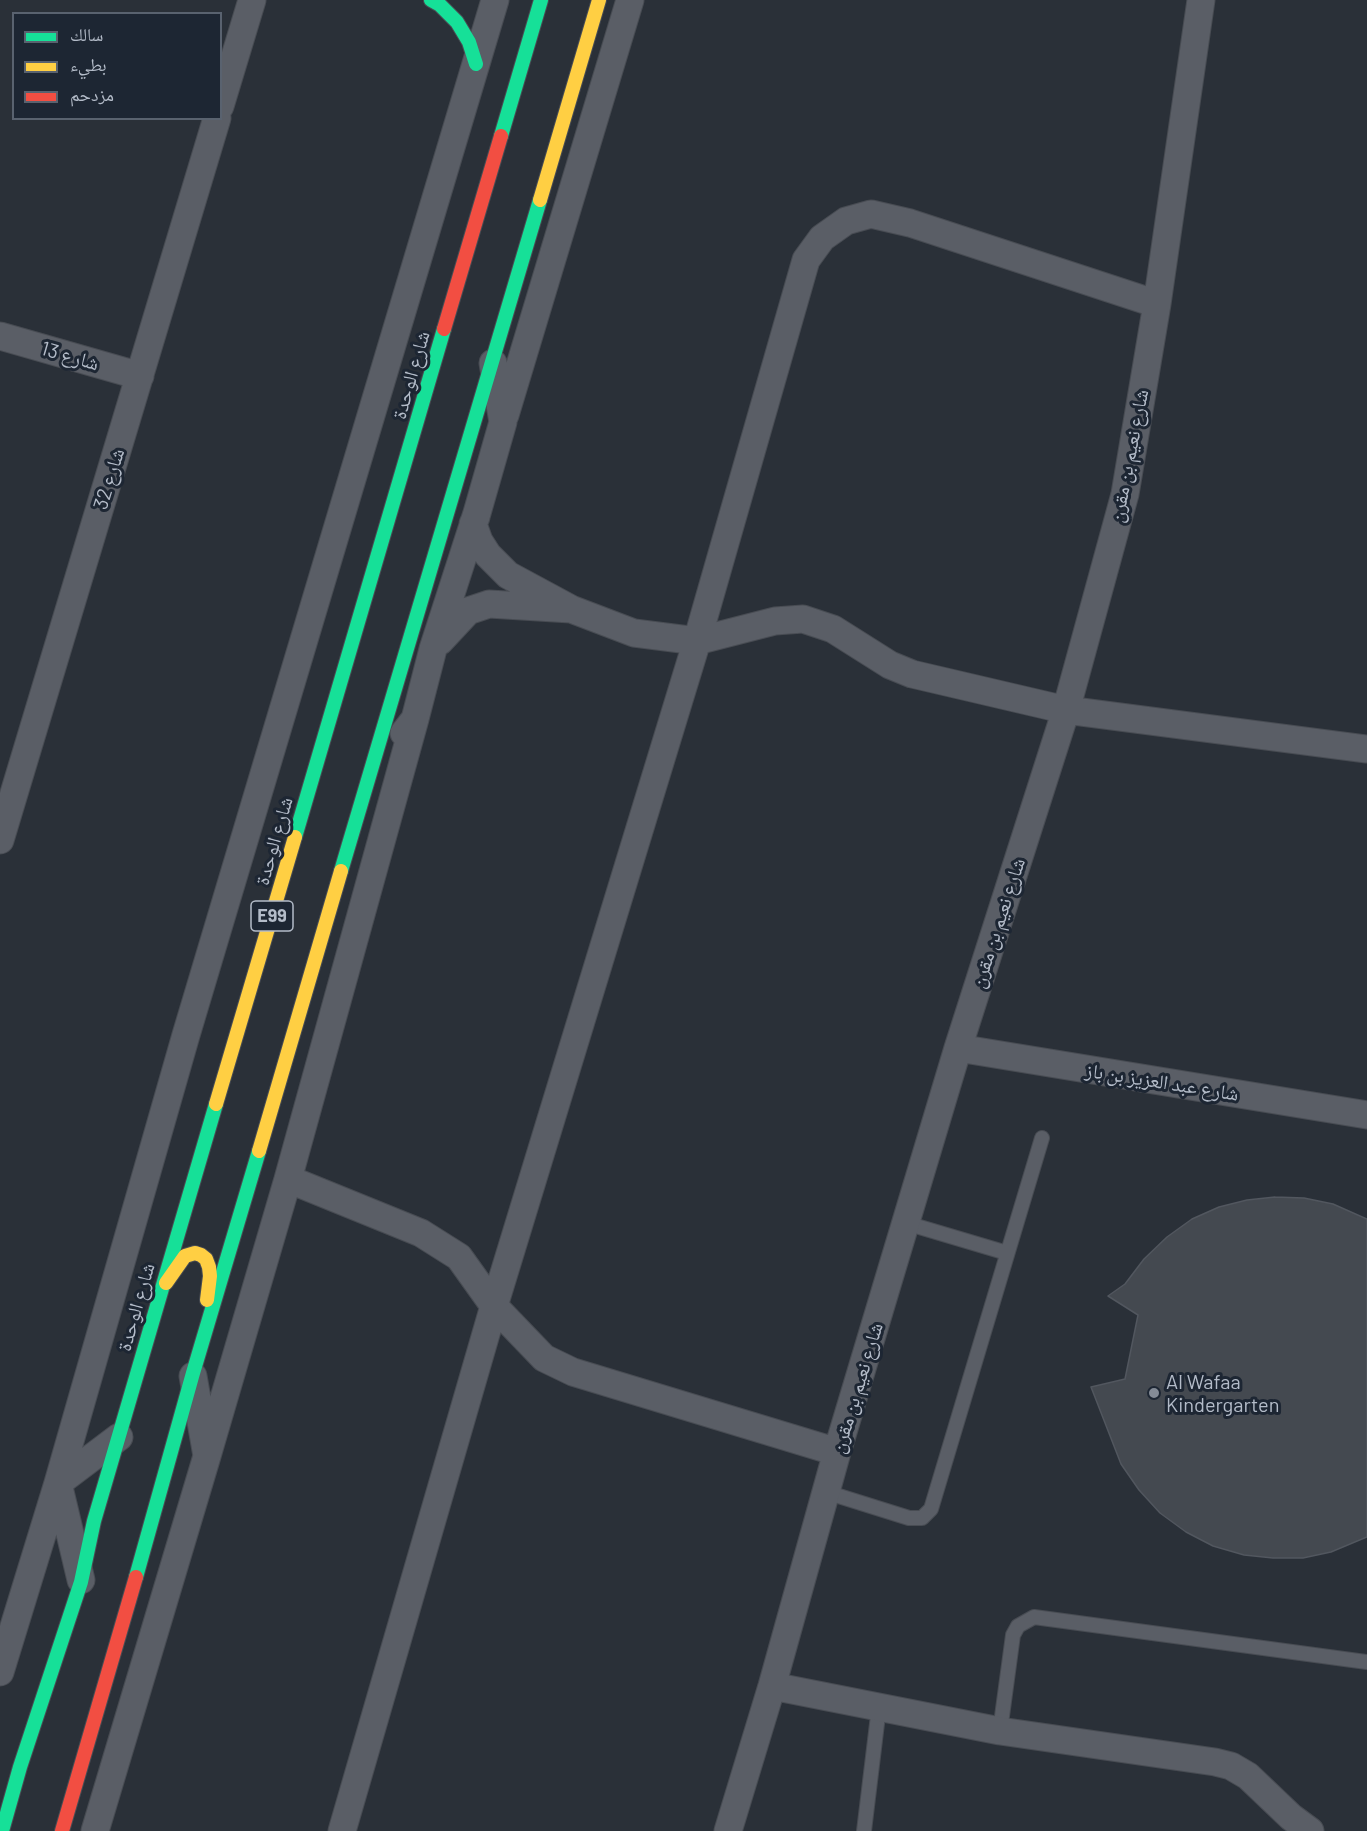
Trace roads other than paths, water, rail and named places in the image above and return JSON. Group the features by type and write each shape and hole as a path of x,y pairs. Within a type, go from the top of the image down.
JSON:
{"main road":[{"path":"431,0 440,5 457,22 469,42 476,64"},
{"name":"شارع الوحدة","path":"2,1831 20,1767 81,1582 94,1521 160,1294 541,0"},
{"name":"E99","path":"62,1831 112,1664 193,1373 600,0"},
{"path":"160,1294 185,1256 195,1253 206,1258 210,1276 201,1347"}],"street":[{"path":"222,99 252,0"},
{"path":"0,1672 58,1483 186,1035 495,0"},
{"path":"95,1831 288,1179 433,649 477,513 630,0"},
{"name":"شارع نعيم بن مقرن","path":"728,1831 837,1452 958,1048 1066,710 1125,494 1157,304 1201,0"},
{"name":"شارع 32","path":"0,840 216,120"},
{"path":"342,1831 494,1306 697,641 806,260 822,238 846,221 871,214 910,224 1157,304"},
{"name":"شارع 13","path":"0,336 140,376"},
{"path":"493,363 503,422"},
{"path":"477,513 473,524 479,541 488,555 508,575 572,609 634,633 697,641 776,621 803,619 833,629 890,665 912,674 1066,710 1367,749"},
{"path":"433,649 468,611 489,604 572,609"},
{"path":"367,781 415,719"},
{"name":"شارع عبد العزيز بن باز","path":"958,1048 1367,1115"},
{"path":"288,1179 421,1233 459,1257 494,1306 544,1358 573,1372 837,1452"},
{"path":"193,1373 207,1456"},
{"path":"58,1483 119,1437"},
{"path":"58,1483 81,1582"},
{"path":"771,1686 1000,1731 1215,1761 1231,1766 1248,1776 1297,1826"}],"lane":[{"path":"826,1492 909,1518 922,1518 932,1509 1042,1138"},
{"path":"906,1223 1007,1253"},
{"path":"1000,1731 1013,1635 1018,1626 1034,1617 1367,1662"},
{"path":"864,1831 879,1707"}],"place":[{"name":"Al Wafaa Kindergarten","path":"1154,1393"}]}
